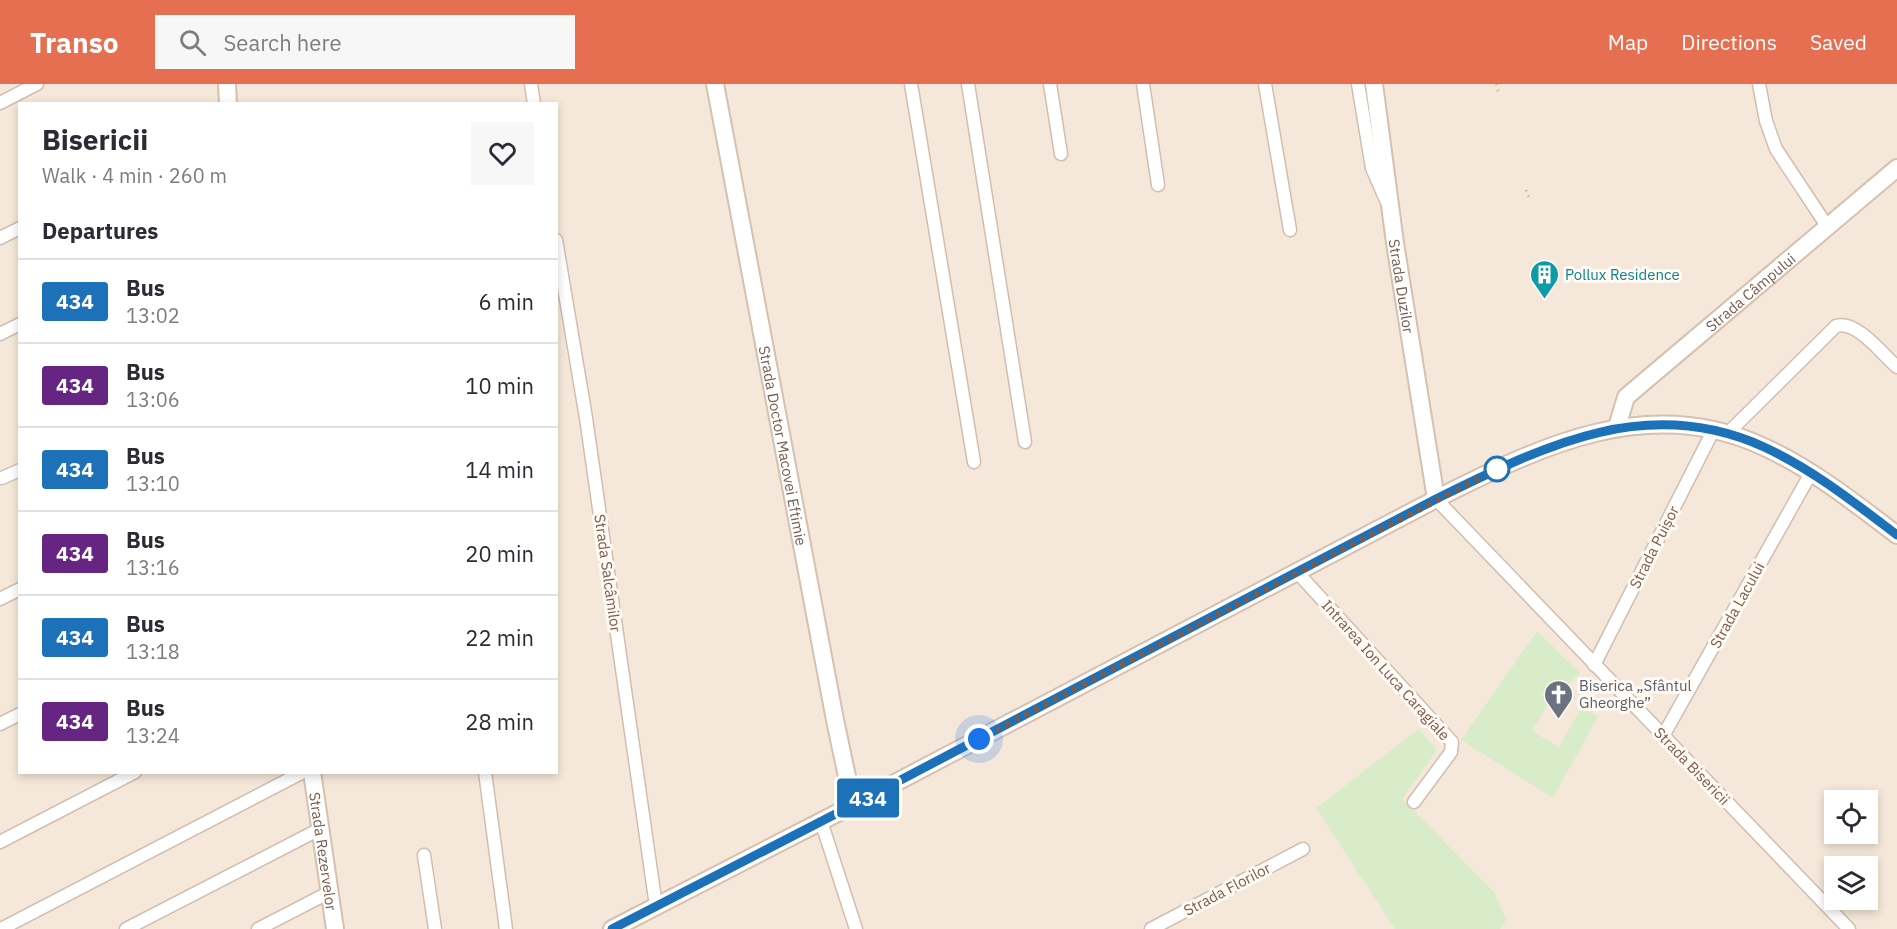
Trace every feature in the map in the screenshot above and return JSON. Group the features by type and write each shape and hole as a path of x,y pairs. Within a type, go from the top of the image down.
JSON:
{"street":[{"path":"0,102 36,84"},
{"path":"227,84 228,102"},
{"path":"531,84 534,102"},
{"name":"Strada Doctor Macovei Eftimie","path":"715,84 853,805"},
{"path":"911,84 974,462"},
{"path":"968,84 1025,442"},
{"path":"1050,84 1061,154"},
{"path":"1143,84 1158,185"},
{"path":"1265,84 1290,230"},
{"path":"1358,84 1372,168 1391,213"},
{"name":"Strada Duzilor","path":"1374,84 1391,213 1435,493"},
{"path":"1759,84 1766,121 1776,149 1827,226"},
{"name":"Strada Câmpului","path":"1617,428 1626,397 1897,168"},
{"path":"0,238 18,229"},
{"name":"Strada Salcâmilor","path":"558,252 586,418 656,906"},
{"name":"Strada Puișor","path":"1594,665 1721,431 1836,326 1841,324 1858,331 1897,368"},
{"path":"0,334 18,325"},
{"path":"612,929 1298,572 1435,493 1564,442 1617,428 1661,424 1687,425 1721,431 1763,446 1811,473 1897,535"},
{"path":"2,478 18,471"},
{"name":"Strada Lacului","path":"1663,736 1811,473"},
{"name":"Strada Bisericii","path":"1435,493 1594,665 1849,929"},
{"name":"Intrarea Ion Luca Caragiale","path":"1298,572 1452,742 1451,752 1414,802"},
{"path":"0,598 18,590"},
{"path":"0,724 18,715"},
{"path":"0,843 131,774"},
{"path":"2,929 299,774"},
{"name":"Strada Rezervelor","path":"312,774 335,929"},
{"path":"485,774 506,929"},
{"path":"821,821 856,929"},
{"path":"126,929 320,829"},
{"name":"Strada Florilor","path":"1151,929 1303,849"},
{"path":"424,855 435,929"},
{"path":"258,929 330,892"}],"path":[{"path":"1496,84 1499,95"},
{"path":"1526,190 1529,198"}],"shaded area":[{"path":"0,84 1897,84 1897,929 0,929"}],"green space":[{"path":"1537,631 1580,673 1564,689 1557,689 1532,731 1559,747 1582,706 1598,717 1553,798 1461,740"},
{"path":"1419,729 1437,750 1402,799 1494,892 1506,920 1500,929 1395,929 1316,808"}],"bus line":[{"name":"434","path":"612,929 1436,499 1509,463 1592,433 1638,425 1661,424 1687,425 1728,433 1763,446 1788,459 1836,489 1897,535"}],"place":[{"name":"Pollux Residence","path":"1544,300"},
{"name":"Biserica „Sfântul Gheorghe”","path":"1558,720"}],"route":[{"path":"979,739 1499,468 1497,469"}]}
